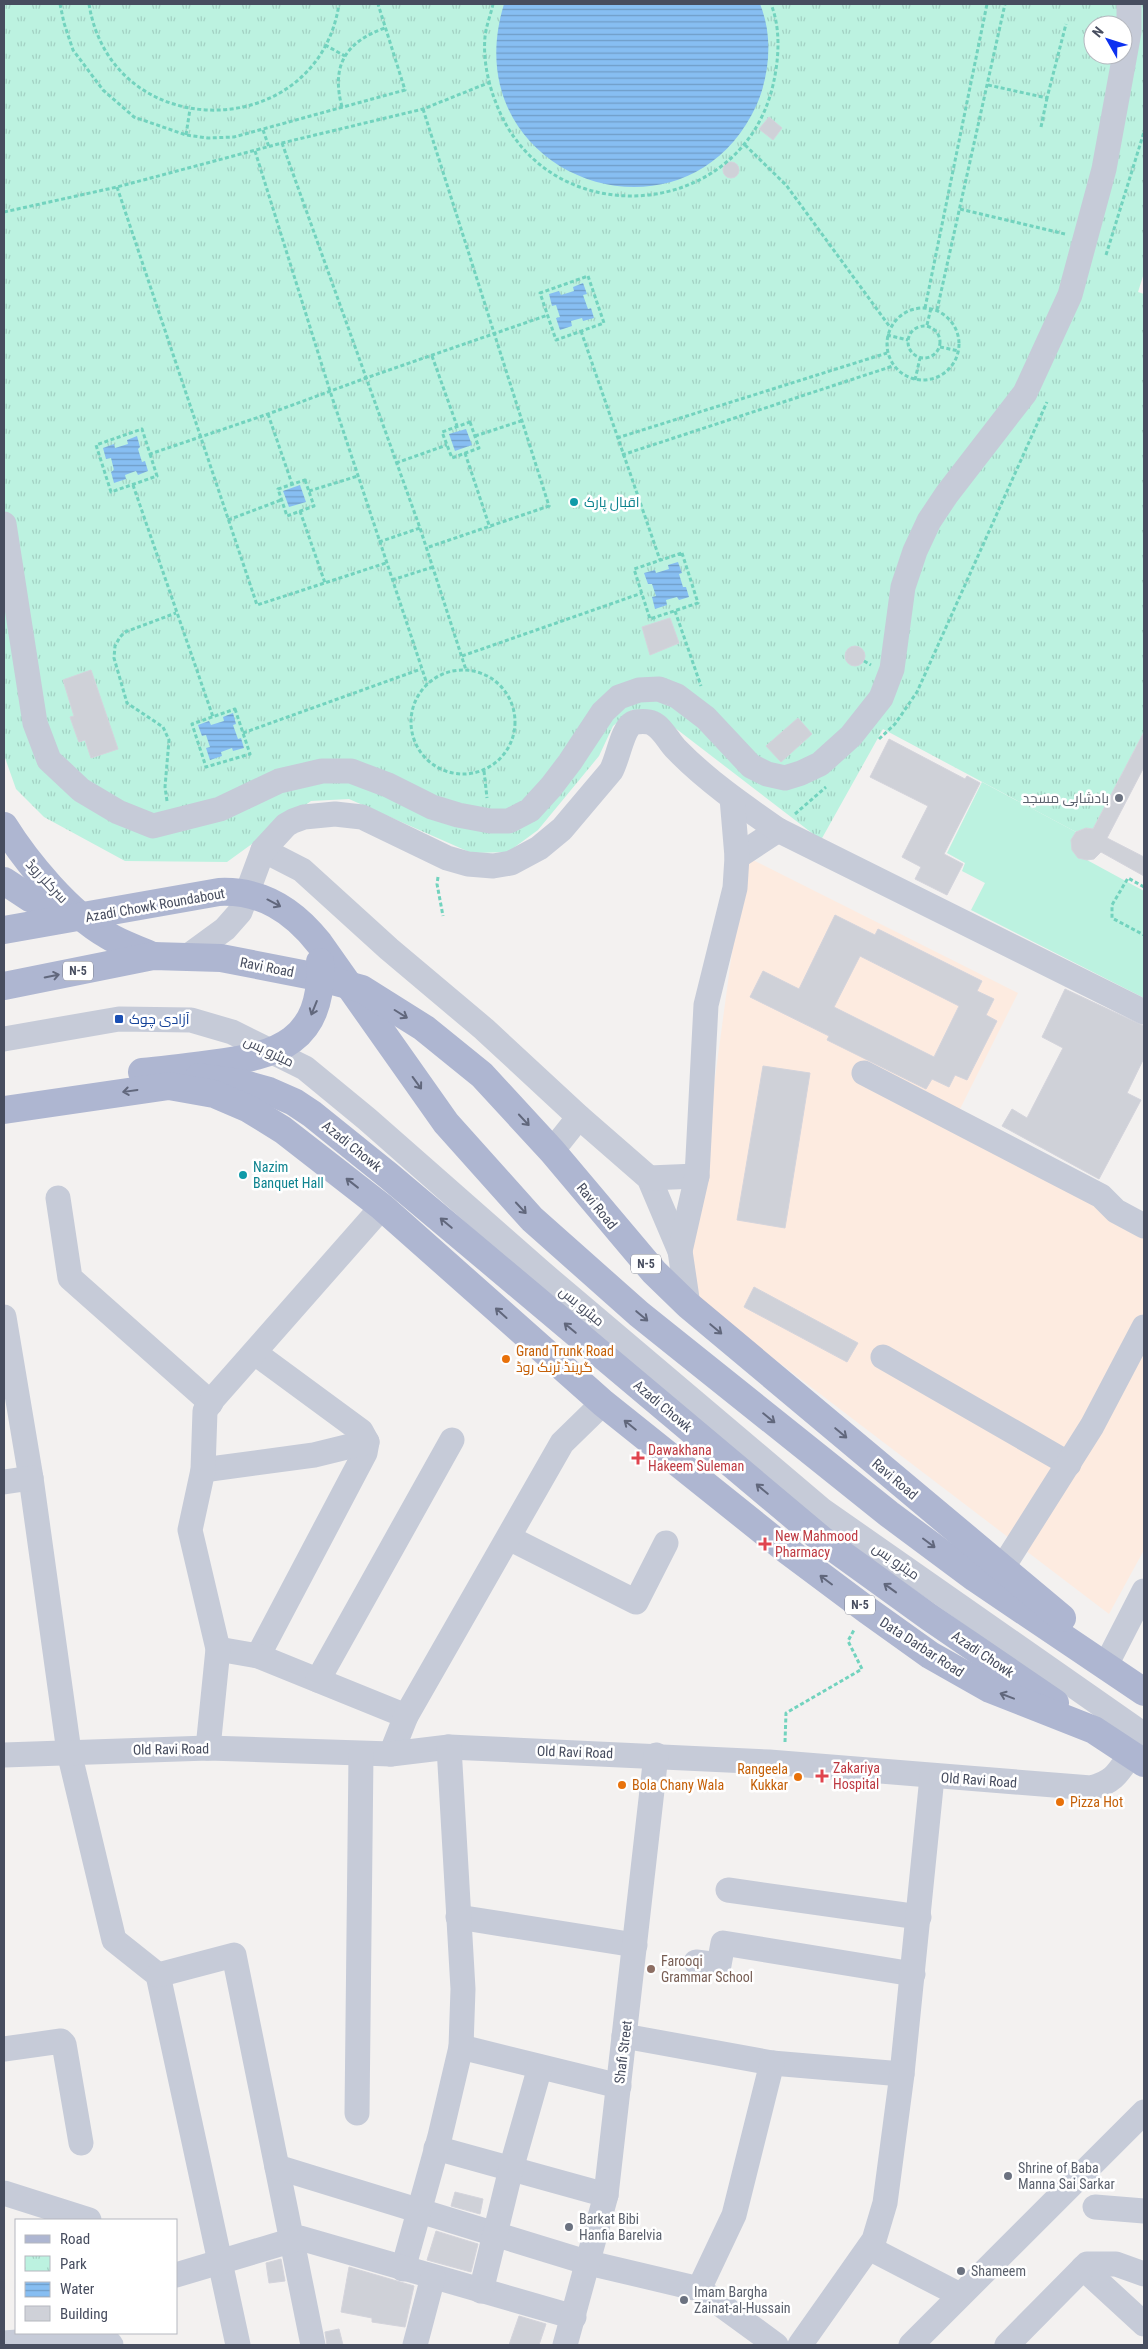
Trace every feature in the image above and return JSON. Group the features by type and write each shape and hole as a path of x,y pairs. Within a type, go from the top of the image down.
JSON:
{"main road":[{"name":"سرکلر روڈ","path":"4,826 20,852 66,902 107,935 153,956"},
{"name":"سرکلر روڈ","path":"4,881 30,898 78,918"},
{"name":"Azadi Chowk Roundabout","path":"4,930 210,893 236,891 259,896 281,906 305,925 319,943"},
{"path":"4,1092 251,1059 279,1049 291,1040 310,1018 317,1002 321,976 319,943"},
{"path":"319,943 446,1123 532,1219 639,1314 889,1514 975,1578 1106,1665"},
{"name":"Ravi Road","path":"4,986 153,956 188,956 221,958 318,977 362,989 424,1028 482,1075 552,1151 654,1272 688,1305 1081,1634 1106,1665"},
{"name":"Azadi Chowk","path":"148,1072 242,1083 269,1091 294,1102 312,1114 389,1176 821,1538 929,1617 1094,1730"},
{"name":"N-5","path":"4,1110 169,1086 214,1094 250,1109 283,1130 382,1207 603,1403"},
{"name":"Data Darbar Road","path":"603,1403 788,1551 866,1610 930,1655 990,1689 1140,1750"},
{"name":"N-5","path":"1106,1665 1144,1692"}],"street":[{"path":"4,524 35,723 49,760 81,790 118,812 153,826 220,809 279,781 322,771 351,771 388,785 432,807 458,815 490,821 509,821 530,810 551,787 603,712 618,697 639,690 659,689 676,696 706,718 751,766 767,774 785,778 801,773 820,764 851,736 881,698 890,678 903,587 915,551 929,521 947,494 1025,393 1070,295 1104,169 1129,32 1128,4"},
{"path":"188,956 225,929 240,912 263,850 286,825 293,821 304,817 335,814 362,817 447,858 468,864 493,866 511,863 540,848 562,829 617,760 626,731 633,723 642,721 653,724 675,748 732,798 778,830 1144,1012"},
{"path":"680,1251 697,1176 706,1005 735,888 738,857 732,798"},
{"path":"738,857 778,830"},
{"path":"263,850 302,870 389,949 484,1029 579,1118 649,1178 680,1251 688,1305"},
{"name":"میٹرو بس","path":"4,1039 120,1019 191,1020 232,1032 305,1068 367,1119 542,1272 822,1510 1140,1750"},
{"path":"864,1073 1101,1196 1116,1211 1144,1226"},
{"path":"552,1151 579,1118"},
{"path":"649,1178 697,1176"},
{"path":"58,1198 70,1278 211,1403"},
{"path":"208,1748 218,1649 190,1530 203,1470 205,1412 382,1207"},
{"path":"4,1317 31,1478 69,1752 114,1940 158,1975 238,2345"},
{"path":"1003,1567 1069,1464 1144,1327"},
{"path":"255,1353 361,1431 367,1442 365,1453 258,1656"},
{"path":"883,1357 1069,1464"},
{"path":"391,1754 406,1716 562,1443 603,1403"},
{"path":"318,1680 452,1440"},
{"path":"203,1470 314,1455 367,1442"},
{"path":"4,1482 31,1478"},
{"path":"509,1538 636,1602 666,1543"},
{"path":"1106,1665 1144,1591"},
{"path":"218,1649 258,1656 406,1716"},
{"path":"404,2269 461,2047 463,1990 449,1747"},
{"name":"Old Ravi Road","path":"4,1755 208,1748 391,1754 449,1747 656,1755 785,1763 932,1777 1091,1788 1114,1779 1140,1750"},
{"path":"358,2113 361,1754"},
{"name":"Shafi Street","path":"565,2345 589,2263 606,2195 656,1755"},
{"path":"800,2345 874,2240 885,2203 902,2074 932,1777"},
{"path":"728,1890 919,1917"},
{"path":"458,1917 635,1945"},
{"path":"696,1962 719,1965 723,1943 913,1974"},
{"path":"158,1975 234,1955 313,2345"},
{"path":"624,2036 772,2063 902,2074"},
{"path":"4,2049 61,2041 64,2044 80,2143"},
{"path":"461,2047 619,2086"},
{"path":"700,2289 734,2215 772,2063"},
{"path":"481,2291 511,2169 540,2066"},
{"path":"920,2342 960,2295 1144,2112"},
{"path":"436,2148 606,2195"},
{"path":"277,2167 589,2263 700,2289 776,2345"},
{"path":"4,2193 86,2219"},
{"path":"1095,2207 1144,2211"},
{"path":"178,2274 300,2238 574,2317"},
{"path":"869,2248 960,2295"},
{"path":"1022,2340 1088,2264 1116,2264 1144,2274"},
{"path":"1083,2268 1144,2324"},
{"path":"415,2345 433,2277"},
{"path":"4,2343 96,2336 105,2338 111,2345"}],"path":[{"path":"60,4 73,50 103,90 134,117 186,135 208,138 234,137 263,130 404,90 378,4"},
{"path":"89,4 96,32 104,48 127,76 156,97 190,109 230,110 268,99 300,76 325,45 332,29 338,4"},
{"path":"493,4 485,37 488,83 503,121 527,154 559,179 597,193 638,197 678,190 714,172 744,144 768,105 779,60 775,15 771,4"},
{"path":"925,308 987,4"},
{"path":"937,310 1005,4"},
{"path":"1041,127 1066,24"},
{"path":"342,107 338,93 338,72 345,56 353,46 368,34 385,28"},
{"path":"325,45 345,56"},
{"path":"4,212 117,187 282,143 423,109 488,83"},
{"path":"988,84 1047,98"},
{"path":"186,135 190,109"},
{"path":"423,109 493,336 549,506 490,528 426,548"},
{"path":"263,130 269,147"},
{"path":"1103,264 1144,132"},
{"path":"282,143 420,528 466,670"},
{"path":"744,144 786,185 890,327"},
{"path":"255,151 330,391 427,684"},
{"path":"117,187 257,605 386,563"},
{"path":"960,209 1085,238"},
{"path":"588,276 604,323 556,340 548,315 540,293 588,276"},
{"path":"927,326 931,308"},
{"path":"931,308 948,317 955,327 959,339 959,351 955,363 947,372 938,378 926,381 916,380 902,375 893,366 887,353 887,335 890,327 905,312 931,308"},
{"path":"150,454 200,438 366,378 493,336 548,315"},
{"path":"918,326 927,326 934,329 940,337 940,347 936,354 929,358 920,358 913,354 908,346 908,340 912,331 918,326"},
{"path":"580,331 660,560"},
{"path":"887,335 908,340"},
{"path":"940,347 959,351"},
{"path":"617,438 887,353"},
{"path":"432,356 457,426"},
{"path":"916,380 920,358"},
{"path":"622,455 893,366"},
{"path":"874,744 895,724 917,692 1050,395"},
{"path":"268,414 292,484"},
{"path":"475,436 521,421"},
{"path":"470,422 479,448 452,458 442,432 457,426 470,422"},
{"path":"142,429 150,454 157,476 111,492 96,445 142,429"},
{"path":"396,463 447,445"},
{"path":"465,453 490,528"},
{"path":"309,492 358,476"},
{"path":"305,480 314,506 287,516 278,489 292,484 305,480"},
{"path":"133,485 213,717"},
{"path":"228,520 281,500"},
{"path":"300,511 325,583"},
{"path":"379,542 420,528"},
{"path":"682,553 698,603 650,619 634,569 660,560 682,553"},
{"path":"392,580 432,567"},
{"path":"462,656 642,593"},
{"path":"675,611 703,691 691,707"},
{"path":"171,822 165,787 169,740 163,727 127,703 114,658 116,646 120,637 125,632 176,613"},
{"path":"243,733 421,669"},
{"path":"466,670 480,672 498,683 511,700 515,713 516,727 509,747 496,764 484,771 471,775 444,772 423,757 412,733 411,720 413,707 419,694 427,684 439,676 452,671 466,670"},
{"path":"235,709 243,733 250,754 206,766 192,724 235,709"},
{"path":"778,830 832,782"},
{"path":"443,916 437,884 440,870 447,858"},
{"path":"1144,887 1128,878 1112,905 1112,918 1144,936"},
{"path":"785,1763 786,1713 862,1669 848,1641 866,1610"}],"shaded area":[{"path":"745,856 1018,993 953,1123 1144,1220 1144,1550 1109,1614 686,1292"}],"green space":[{"name":"اقبال پارک","path":"4,4 1144,4 1144,273 1138,292 1144,294 1144,732 1093,829 1086,828 1076,832 883,729 821,840 653,711 632,710 613,726 599,756 538,830 508,852 473,853 467,851 349,799 311,801 227,862 125,861 44,817 16,789 4,755"},
{"path":"982,782 1076,832 1072,846 1078,856 1144,891 1144,998 971,910 985,883 962,871 965,863 947,853"}],"water":[{"path":"504,4 760,4 767,28 768,54 765,80 757,104 724,152 680,179 632,187 584,178 542,153 511,115 497,64"},
{"path":"583,283 587,294 583,295 588,309 591,308 594,318 583,321 582,318 571,321 572,326 560,330 556,318 560,317 556,305 552,306 549,294 559,291 561,295 574,291 573,287"},
{"path":"466,429 472,445 455,451 449,434"},
{"path":"137,436 142,462 145,461 148,471 138,475 136,471 125,475 126,479 114,483 111,472 114,470 111,458 106,459 103,448 114,444 115,448 128,444 127,440"},
{"path":"300,485 306,502 289,507 283,491"},
{"path":"678,562 682,573 679,574 683,587 686,587 689,597 679,600 677,597 666,600 667,605 655,609 652,597 656,596 652,584 648,584 644,573 655,570 656,573 669,569 668,565"},
{"path":"233,713 236,724 233,725 238,739 241,738 244,748 233,751 232,748 221,752 222,756 210,760 206,748 210,747 206,735 202,736 198,725 209,721 211,725 224,721 223,717"}],"building":[{"path":"769,117 782,128 773,140 759,129"},
{"path":"731,162 737,164 739,170 737,176 731,178 725,176 723,170 725,164"},
{"path":"670,618 679,643 650,655 642,627"},
{"path":"851,646 859,646 865,652 865,660 859,666 851,666 845,660 845,652"},
{"path":"91,670 118,749 91,758 85,740 79,742 77,737 70,717 74,716 63,680"},
{"path":"798,718 812,734 781,762 766,746"},
{"name":"بادشاہی مسجد","path":"1144,732 1144,767 1107,838 1144,857 1144,876 1101,852 1094,859 1078,858 1072,850 1071,840 1076,832 1086,828 1093,829"},
{"path":"889,739 965,779 967,776 980,783 944,854 963,864 947,895 915,879 921,867 902,857 928,806 870,777"},
{"path":"835,915 875,935 878,929 982,981 977,991 994,999 986,1015 997,1021 967,1080 955,1075 949,1087 932,1079 926,1089 827,1040 829,1036 750,997 763,971 799,989","holes":["860,956 959,1006 934,1057 834,1007"]},
{"path":"1065,989 1144,1026 1144,1058 1127,1093 1141,1100 1099,1179 1002,1126 1012,1109 1027,1118 1063,1048 1042,1037"},
{"path":"763,1066 810,1073 785,1228 737,1220"},
{"path":"754,1287 858,1343 847,1362 744,1307"},
{"path":"455,2192 483,2199 480,2214 451,2206"},
{"path":"436,2231 478,2244 471,2272 427,2260"},
{"path":"281,2259 285,2281 269,2283 266,2263"},
{"path":"349,2267 414,2286 405,2327 372,2322 372,2318 341,2312"},
{"path":"519,2316 546,2324 539,2345 509,2345"},
{"path":"339,2329 343,2345 327,2345 325,2332"}],"place":[{"name":"اقبال پارک","path":"574,502"},
{"name":"بادشاہی مسجد","path":"1119,798"},
{"name":"آزادی چوک","path":"119,1019"},
{"name":"Nazim Banquet Hall","path":"243,1175"},
{"name":"Grand Trunk Road گرینڈ ٹرنک روڈ","path":"506,1359"},
{"name":"Dawakhana Hakeem Suleman","path":"638,1458"},
{"name":"New Mahmood Pharmacy","path":"765,1544"},
{"name":"Zakariya Hospital","path":"822,1776"},
{"name":"Rangeela Kukkar","path":"798,1777"},
{"name":"Bola Chany Wala","path":"622,1785"},
{"name":"Pizza Hot","path":"1060,1802"},
{"name":"Farooqi Grammar School","path":"651,1969"},
{"name":"Shrine of Baba Manna Sai Sarkar","path":"1008,2176"},
{"name":"Barkat Bibi Hanfia Barelvia","path":"569,2227"},
{"name":"Shameem","path":"961,2271"},
{"name":"Imam Bargha Zainat-al-Hussain","path":"684,2300"}]}
